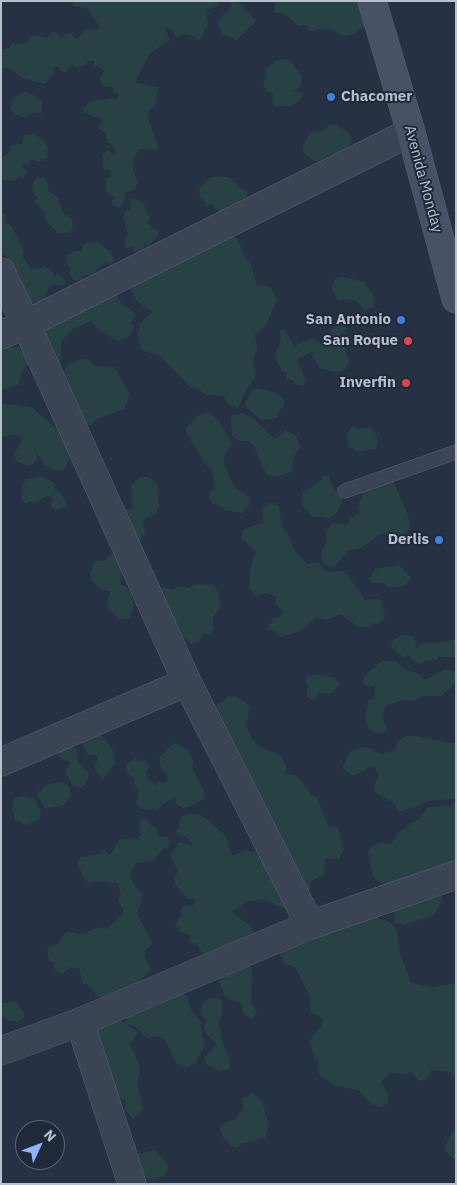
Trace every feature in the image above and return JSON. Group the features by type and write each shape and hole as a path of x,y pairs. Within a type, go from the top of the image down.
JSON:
{"main road":[{"name":"Avenida Monday","path":"372,1 411,132 456,300"}],"street":[{"path":"1,335 411,132"},
{"path":"1,272 187,682 310,925"},
{"path":"1,762 187,682"},
{"path":"1,1051 80,1022 310,925 456,875"},
{"path":"80,1022 132,1184"}],"lane":[{"path":"345,491 456,452"}],"green space":[{"path":"73,1 221,1 216,7 206,10 208,23 206,29 203,30 203,37 198,41 192,35 174,36 173,31 167,27 165,29 170,40 150,53 135,82 158,88 156,104 149,110 148,118 158,145 157,150 140,149 134,158 133,171 138,183 133,190 124,193 125,199 120,208 114,206 111,201 115,198 106,191 106,179 113,174 110,170 104,170 102,163 104,159 102,156 108,150 114,155 116,152 110,143 107,143 106,133 98,128 102,121 101,117 94,117 84,112 84,107 91,101 118,98 118,93 114,94 113,87 102,86 100,78 104,71 99,67 93,66 95,61 88,61 86,65 76,67 71,64 66,72 61,71 59,67 54,67 54,73 45,84 25,79 7,67 1,71 1,49 9,48 13,43 22,45 33,35 47,38 50,33 55,32 61,37 70,33 77,39 86,29 97,30 100,26 91,16 89,9 73,6"},
{"path":"230,1 237,1 256,21 237,40 222,34 218,24 223,15 229,10 232,4"},
{"path":"275,1 364,1 366,28 359,29 355,34 342,36 333,29 326,30 323,28 310,32 306,25 298,26 286,15 274,12"},
{"path":"286,59 293,64 302,77 300,88 293,91 303,93 300,101 290,106 275,106 272,102 273,93 268,92 263,86 267,69 276,60"},
{"path":"26,91 42,101 41,114 33,112 26,118 16,115 11,110 12,98"},
{"path":"330,123 347,131 352,138 351,143 345,151 335,158 331,154 317,162 304,154 303,146 307,137 313,132 325,130"},
{"path":"34,134 43,140 48,147 47,158 40,162 30,159 30,164 21,165 27,172 23,179 19,177 14,181 1,180 1,159 10,151 10,146 24,143 22,141 25,135"},
{"path":"44,177 48,183 48,190 58,198 63,213 72,219 73,227 69,233 59,233 53,228 47,222 44,211 34,201 38,197 35,196 32,186 36,178"},
{"path":"213,177 228,177 247,191 247,200 220,213 212,204 205,206 206,203 200,197 199,188"},
{"path":"134,199 142,201 150,218 147,223 159,231 158,236 149,245 144,243 144,249 134,252 133,246 125,248 125,239 128,234 123,218 126,210 131,210 130,201"},
{"path":"1,211 5,215 6,222 12,227 24,251 22,255 32,270 35,267 38,269 45,266 53,273 54,278 57,274 65,280 65,284 61,286 54,284 50,286 42,302 29,303 11,268 15,267 1,252"},
{"path":"227,231 237,238 246,259 251,264 257,286 265,285 272,289 277,300 266,325 255,335 257,350 253,360 256,376 245,392 238,408 229,405 223,396 206,395 197,388 191,388 160,356 142,350 137,334 141,322 153,312 138,302 127,285"},
{"path":"88,242 98,243 110,251 114,260 111,265 106,262 90,276 87,274 82,277 85,281 74,280 68,273 71,270 67,264 66,256 76,251 82,251 82,245"},
{"path":"344,277 364,282 374,296 373,307 364,310 359,303 352,299 338,301 332,289 334,281 336,278"},
{"path":"115,291 122,305 129,308 136,315 131,323 134,326 133,332 126,339 118,341 99,330 91,321 73,329 61,341 61,374 38,328"},
{"path":"342,323 346,328 345,333 340,334 349,362 345,369 339,373 320,368 312,355 314,351 297,359 306,380 303,386 296,384 293,380 286,379 287,372 282,371 275,357 281,339 280,329 285,330 294,346 314,338 320,343 329,337 329,332 332,329"},
{"path":"9,346 25,348 32,361 22,372 18,385 1,391 1,349"},
{"path":"83,359 90,360 94,366 114,367 130,394 124,409 95,420 92,425 78,427 64,380 65,369 70,363"},
{"path":"259,388 279,394 284,400 284,406 278,413 277,418 261,420 247,408 245,403 252,390"},
{"path":"1,403 33,408 63,435 69,445 69,460 62,471 51,469 44,464 37,453 36,462 28,466 17,462 14,454 22,442 21,437 13,434 1,438"},
{"path":"208,412 219,421 232,443 225,455 224,463 234,487 251,498 249,505 242,513 225,510 213,504 209,498 210,491 215,489 212,471 204,462 186,432 187,427 197,416"},
{"path":"242,413 253,418 273,438 277,438 285,430 296,436 300,447 294,456 292,472 274,477 266,474 253,445 249,441 238,441 232,435 231,416"},
{"path":"352,426 359,429 370,427 375,433 378,442 375,449 358,452 349,447 346,435"},
{"path":"41,476 56,484 54,488 64,498 67,506 56,510 51,506 52,497 47,496 34,503 30,501 26,504 21,499 23,484 26,480"},
{"path":"323,476 329,477 334,489 343,499 338,511 329,518 312,516 302,505 303,492 320,481"},
{"path":"141,477 149,477 157,484 159,506 155,515 146,517 143,522 145,533 139,541 121,509 133,507 131,486"},
{"path":"396,477 394,483 408,515 410,526 407,532 397,537 383,533 361,548 349,550 334,567 327,566 322,561 321,553 327,541 326,531 332,523 347,525 350,518 360,513 358,507 364,491 381,486 383,482"},
{"path":"272,502 279,506 282,527 289,536 293,548 307,564 318,562 326,572 341,571 348,576 365,600 379,599 382,602 385,617 378,624 373,623 370,627 358,627 341,614 327,620 316,617 301,631 281,637 275,631 266,629 274,618 281,617 283,612 275,603 276,596 265,593 257,597 249,588 250,570 256,551 241,538 243,529 263,523 263,507"},
{"path":"118,552 123,571 120,585 125,586 131,593 133,601 133,610 130,618 119,619 107,607 110,591 102,590 92,582 90,573 95,561 105,561 111,554"},
{"path":"400,565 411,578 409,582 402,586 390,588 382,583 373,583 369,579 375,569"},
{"path":"195,584 214,585 219,593 221,607 212,618 214,629 211,634 203,634 200,642 191,644 178,631 155,587 172,589 183,586 188,588"},
{"path":"405,634 415,638 416,648 423,643 437,643 456,639 456,654 452,657 439,657 437,660 429,660 418,665 409,655 403,657 391,647 393,640"},
{"path":"382,661 395,661 406,670 420,674 425,680 445,669 450,670 456,673 456,683 441,696 423,696 412,701 403,700 386,706 382,716 387,728 383,733 375,733 369,729 365,718 368,701 374,698 374,686 365,686 362,681 365,675"},
{"path":"317,674 335,678 340,684 332,693 322,694 319,692 316,699 312,700 307,696 308,686 305,682 307,676"},
{"path":"228,696 236,696 250,706 246,725 252,739 260,747 281,755 286,767 286,774 296,776 308,789 310,795 317,797 328,826 338,827 344,849 339,859 325,858 324,875 311,881 309,898 208,709 223,702"},
{"path":"92,733 103,736 113,751 115,763 103,779 97,773 94,765 98,759 95,755 88,755 83,745 83,736"},
{"path":"405,736 417,736 456,744 456,796 454,799 428,801 419,806 398,812 395,804 375,792 374,784 379,776 376,769 371,766 363,772 351,775 342,768 351,751 363,747 373,749 381,754 395,750 397,743"},
{"path":"174,743 188,750 194,762 192,768 205,793 204,799 183,808 176,804 177,799 174,798 161,805 157,810 141,809 136,804 139,790 134,784 134,778 127,773 126,764 135,758 141,762 143,760 147,762 149,766 146,772 147,778 153,784 156,785 160,781 164,784 168,780 166,772 161,769 159,758"},
{"path":"71,744 78,751 77,761 89,774 85,785 80,788 73,786 65,771 71,763 58,755 60,749"},
{"path":"59,782 65,783 69,787 71,796 64,805 46,809 38,797 38,792 46,785"},
{"path":"24,796 35,799 41,812 40,819 26,825 15,819 12,809 14,798"},
{"path":"456,802 456,879 397,886 380,883 373,876 368,852 371,847 381,843 390,844 396,838 397,833 420,818 428,807 452,805"},
{"path":"187,814 201,815 226,836 232,856 245,850 260,853 288,910 263,899 246,902 231,912 247,923 254,932 257,941 208,955 201,952 198,945 190,942 190,935 180,932 175,925 181,915 180,910 184,906 193,906 195,899 188,899 176,885 174,879 178,870 170,855 179,842 192,845 191,841 186,837 179,836 176,832 179,828 180,817"},
{"path":"141,819 146,819 152,826 156,827 158,836 168,837 170,842 169,847 164,848 153,861 136,863 130,875 135,886 143,894 137,913 153,944 146,949 144,956 151,968 137,985 102,998 98,997 87,984 83,984 79,969 70,967 63,974 58,972 53,967 54,962 49,961 47,950 50,946 57,945 66,932 83,934 99,927 106,929 122,915 123,909 118,900 121,897 118,884 100,881 89,883 84,878 77,862 81,857 100,854 104,850 110,855 120,839 136,840 141,835 139,831"},
{"path":"442,892 442,901 434,915 404,925 395,922 394,910"},
{"path":"375,915 381,920 386,920 396,928 400,954 411,983 433,987 456,983 456,1077 449,1072 432,1070 426,1079 420,1081 411,1072 405,1075 391,1072 381,1082 388,1094 388,1103 381,1108 370,1103 358,1090 333,1085 318,1073 319,1061 315,1058 309,1041 322,1025 323,1019 311,1012 310,997 295,967 284,964 278,949"},
{"path":"249,965 252,969 251,1003 257,1011 252,1020 242,1012 243,1006 238,1001 229,999 224,994 219,981 223,975"},
{"path":"182,992 187,997 192,1011 199,1019 205,1046 195,1064 187,1067 176,1063 165,1040 158,1036 147,1038 137,1028 124,1022 132,1008 156,1006 159,999"},
{"path":"210,998 217,998 222,1001 222,1014 219,1020 222,1041 230,1060 229,1069 221,1071 207,1065 204,1058 217,1045 206,1033 204,1027 207,1020 201,1014 203,1002"},
{"path":"1,1003 17,1003 24,1013 24,1017 19,1021 10,1021 1,1015"},
{"path":"119,1019 135,1030 137,1035 130,1044 140,1066 137,1084 143,1107 141,1112 133,1119 125,1110 126,1102 112,1092 111,1087 115,1081 108,1074 96,1032 101,1024"},
{"path":"253,1093 262,1101 268,1123 266,1137 242,1144 237,1148 231,1146 220,1132 221,1125 237,1118 244,1109 241,1099"},
{"path":"453,1130 456,1131 456,1160 444,1148"},
{"path":"154,1150 167,1163 168,1169 165,1175 154,1180 140,1175 135,1161 138,1154"}],"place":[{"name":"Chacomer","path":"331,97"},
{"name":"San Antonio","path":"401,320"},
{"name":"San Roque","path":"408,341"},
{"name":"Inverfin","path":"406,383"},
{"name":"Derlis","path":"439,540"}]}
